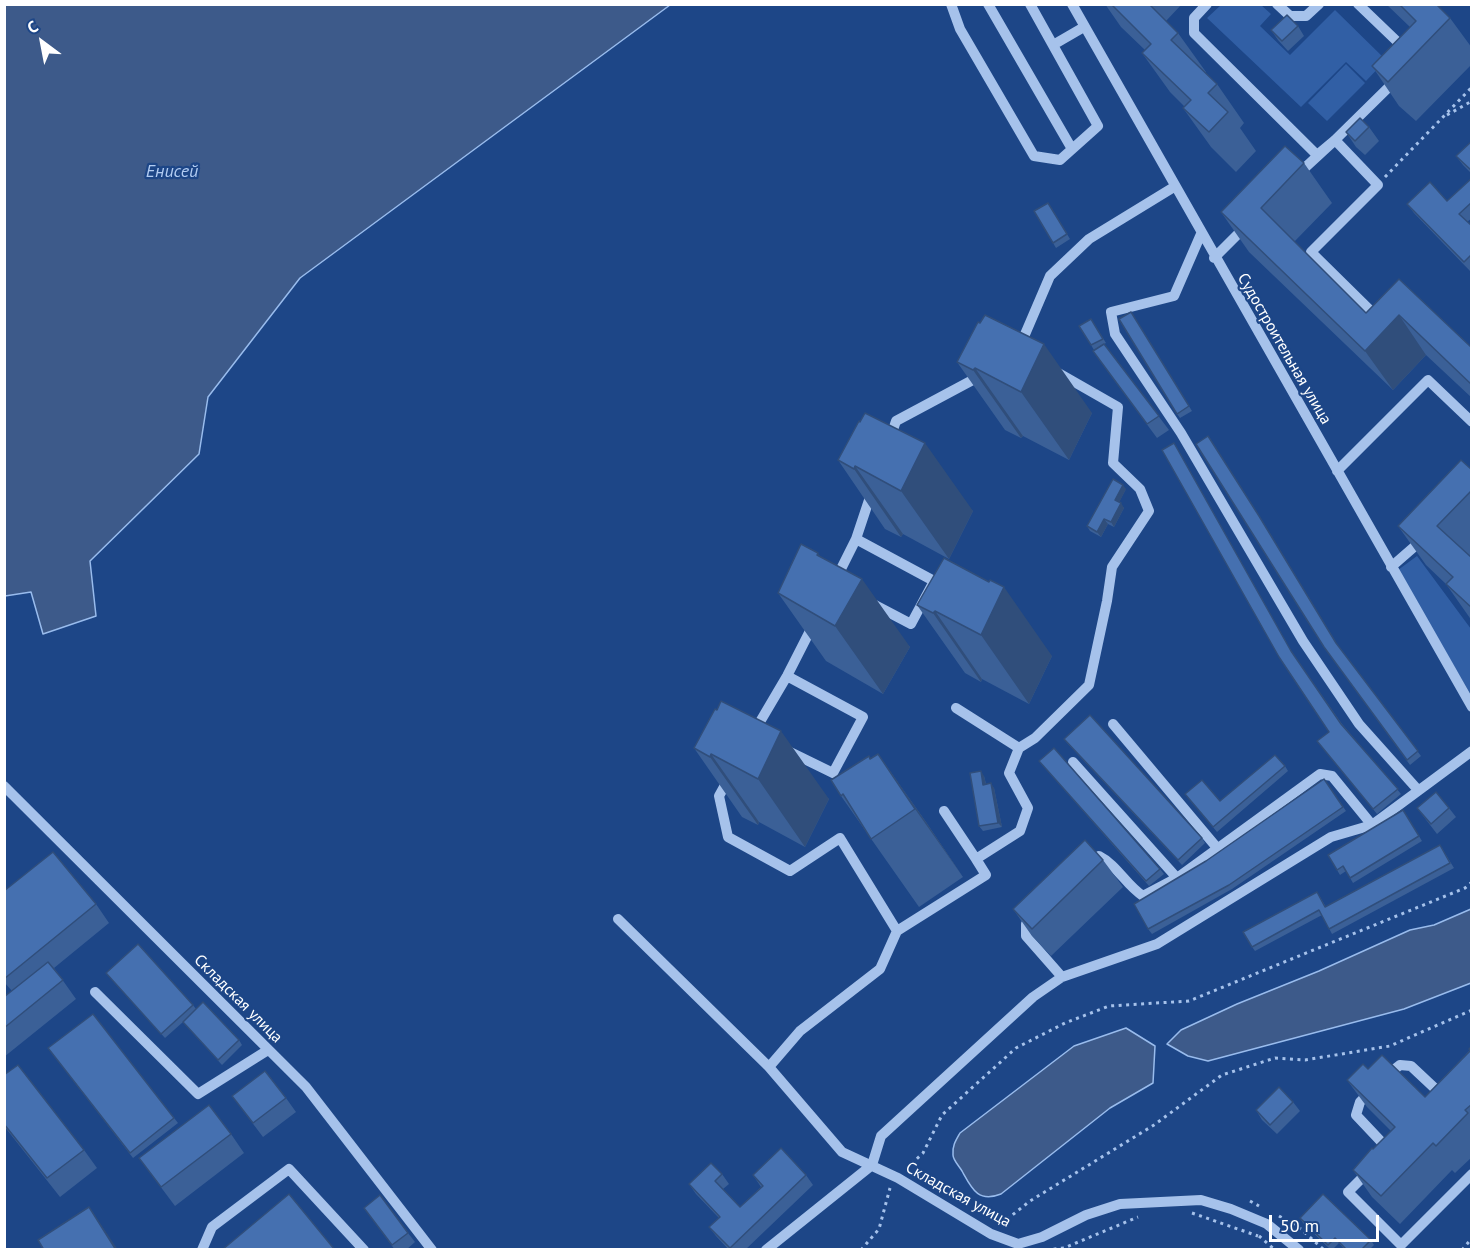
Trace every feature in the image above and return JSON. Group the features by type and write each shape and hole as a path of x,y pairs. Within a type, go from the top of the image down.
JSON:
{"street":[{"path":"951,4 960,29 1034,156 1060,160 1098,126 1030,4"},
{"path":"988,4 1072,149"},
{"name":"Судостроительная улица","path":"1072,4 1214,258 1472,707"},
{"path":"1208,4 1194,18 1194,33 1317,155"},
{"path":"1278,4 1290,16 1306,16 1319,4"},
{"path":"1285,187 1412,64 1358,4"},
{"path":"1053,45 1084,27"},
{"path":"1335,140 1378,185 1311,252 1385,326"},
{"path":"1019,354 1050,276 1089,239 1174,186"},
{"path":"1214,258 1254,218"},
{"path":"1201,234 1174,296 1111,312 1115,334 1181,433 1303,640 1359,724 1418,790"},
{"path":"976,860 1020,831 1028,808 1009,773 1019,748 1035,738 1089,686 1112,567 1149,511 1140,489 1113,463 1118,407 1048,367"},
{"path":"885,453 896,421 991,370"},
{"path":"1337,471 1428,380 1472,422"},
{"path":"836,588 856,539 874,485"},
{"path":"1391,567 1427,536"},
{"path":"856,539 934,580 911,624 863,598"},
{"path":"763,739 787,676 820,612"},
{"path":"748,744 763,739 833,773 863,717 787,676"},
{"path":"956,708 1019,748"},
{"path":"1113,724 1218,849"},
{"path":"766,1250 872,1165 881,1136 1033,997 1062,977 1157,944 1331,837 1372,825 1472,751"},
{"path":"1073,762 1177,878"},
{"path":"736,765 719,796 728,837 790,871 840,838 897,932"},
{"path":"1083,871 1099,856 1108,861 1135,891 1143,896 1177,878 1320,774 1332,776 1372,825"},
{"name":"Складская улица","path":"4,786 60,849 306,1087 432,1250"},
{"path":"769,1067 800,1031 880,969 897,932 986,875 944,811"},
{"path":"1042,909 1026,924 1026,936 1062,977"},
{"name":"Складская улица","path":"618,919 769,1067 842,1152 898,1178 991,1234 1018,1244 1042,1237 1086,1215 1120,1204 1201,1200 1267,1224 1299,1250"},
{"path":"95,992 198,1094 268,1050"},
{"path":"1382,1159 1390,1151 1356,1115 1360,1102 1400,1065 1411,1066 1443,1096 1450,1089"},
{"path":"1373,1167 1348,1192 1401,1245 1472,1174"},
{"path":"202,1250 212,1227 288,1169 364,1250"}],"path":[{"path":"1378,185 1472,87"},
{"path":"1442,117 1472,102"},
{"path":"861,1250 879,1229 891,1187 923,1153 942,1116 1016,1048 1065,1023 1109,1006 1189,1000 1444,897 1465,888 1472,882"},
{"path":"992,1219 1001,1224 1030,1201 1154,1125 1222,1076 1275,1058 1305,1060 1390,1046 1472,1010"},
{"path":"1190,1213 1258,1236"},
{"path":"1275,1213 1301,1229 1324,1250"},
{"path":"1046,1250 1064,1248 1135,1217 1146,1216"},
{"path":"1462,1250 1472,1238"}],"shaded area":[{"path":"1221,5 1261,5 1271,14 1260,26 1290,55 1335,10 1386,60 1366,81 1346,62 1301,107 1207,18"},
{"path":"1346,64 1365,83 1327,121 1308,103"},
{"path":"1417,556 1471,629 1471,695 1398,570"}],"water":[{"name":"Енисей","path":"5,4 670,5 300,278 208,397 199,454 90,561 96,616 43,634 31,592 5,596"},
{"path":"1471,909 1471,983 1404,1009 1208,1061 1188,1056 1167,1044 1181,1030 1237,1004 1319,971 1410,930 1434,925"},
{"path":"1126,1028 1155,1046 1153,1083 1110,1108 1001,1194 987,1197 977,1193 953,1157 954,1146 960,1133 1074,1046"}],"building":[{"path":"1111,4 1149,4 1178,33 1171,40 1217,84 1208,93 1228,112 1209,132 1183,108 1191,100 1142,53 1151,44"},
{"path":"1399,4 1436,4 1450,18 1388,82 1372,66 1416,21"},
{"path":"1287,15 1298,26 1282,41 1271,30"},
{"path":"1360,118 1369,127 1355,141 1346,132"},
{"path":"1472,141 1472,171 1456,156"},
{"path":"1285,146 1304,163 1261,208 1366,313 1399,279 1472,348 1472,385 1399,315 1365,351 1221,212"},
{"path":"1472,178 1472,202 1459,214 1472,226 1472,254 1464,262 1407,204 1430,182 1447,201"},
{"path":"1048,203 1067,234 1053,243 1034,211"},
{"path":"1131,312 1189,406 1177,414 1119,319"},
{"path":"985,315 1044,344 1021,392 975,368 973,370 957,362 978,322 980,323"},
{"path":"1091,319 1103,339 1091,345 1079,326"},
{"path":"1104,344 1159,416 1147,424 1093,351"},
{"path":"865,413 925,443 901,491 855,466 854,469 838,460"},
{"path":"1208,436 1336,643 1418,751 1407,760 1324,647 1196,444"},
{"path":"1174,443 1291,651 1341,724 1398,789 1373,809 1317,741 1329,732 1279,657 1162,450"},
{"path":"1461,460 1472,470 1472,490 1437,526 1472,558 1472,608 1446,584 1453,577 1398,526"},
{"path":"1113,479 1123,485 1115,500 1121,503 1111,522 1104,519 1097,532 1087,526"},
{"path":"801,544 862,579 835,626 778,593"},
{"path":"944,558 989,582 990,580 1004,587 981,635 935,611 933,613 917,605"},
{"path":"721,701 781,731 758,779 711,754 710,757 694,748"},
{"path":"1090,715 1202,838 1178,860 1064,739"},
{"path":"1054,748 1160,869 1146,881 1039,761"},
{"path":"878,754 915,809 871,839 843,794 841,796 831,780 869,756 870,759"},
{"path":"1275,755 1285,766 1213,827 1185,794 1202,780 1220,801"},
{"path":"981,771 983,785 991,783 998,823 979,826 970,773"},
{"path":"1324,779 1343,807 1229,885 1148,929 1134,904 1206,861"},
{"path":"1436,792 1449,808 1431,824 1417,808"},
{"path":"1403,810 1419,836 1350,878 1343,866 1337,870 1328,855"},
{"path":"1085,840 1103,860 1032,929 1013,909"},
{"path":"1440,845 1450,863 1329,929 1319,910 1252,947 1243,932 1317,892 1325,907"},
{"path":"53,852 96,904 4,979 4,891"},
{"path":"138,944 193,1005 161,1034 106,973"},
{"path":"48,962 63,980 4,1028 4,997"},
{"path":"203,1002 239,1040 218,1060 183,1022"},
{"path":"93,1014 174,1118 130,1153 48,1048"},
{"path":"1472,1046 1472,1104 1465,1110 1468,1113 1436,1146 1433,1143 1381,1196 1353,1170 1395,1127 1347,1080 1363,1064 1368,1069 1382,1055 1425,1097 1471,1050 1469,1049"},
{"path":"18,1065 84,1150 47,1178 4,1124 4,1075"},
{"path":"265,1071 286,1098 253,1123 232,1096"},
{"path":"1279,1087 1293,1102 1270,1125 1256,1110"},
{"path":"209,1105 231,1134 161,1187 139,1158"},
{"path":"781,1148 806,1175 730,1248 709,1227 720,1217 689,1184 711,1163 722,1174 715,1181 740,1207 763,1186 753,1175"},
{"path":"289,1194 335,1250 222,1250"},
{"path":"1323,1194 1371,1240 1361,1250 1347,1250 1335,1238 1328,1245 1300,1218"},
{"path":"380,1195 408,1233 392,1245 364,1208"},
{"path":"89,1207 116,1250 44,1250 38,1240"}]}
